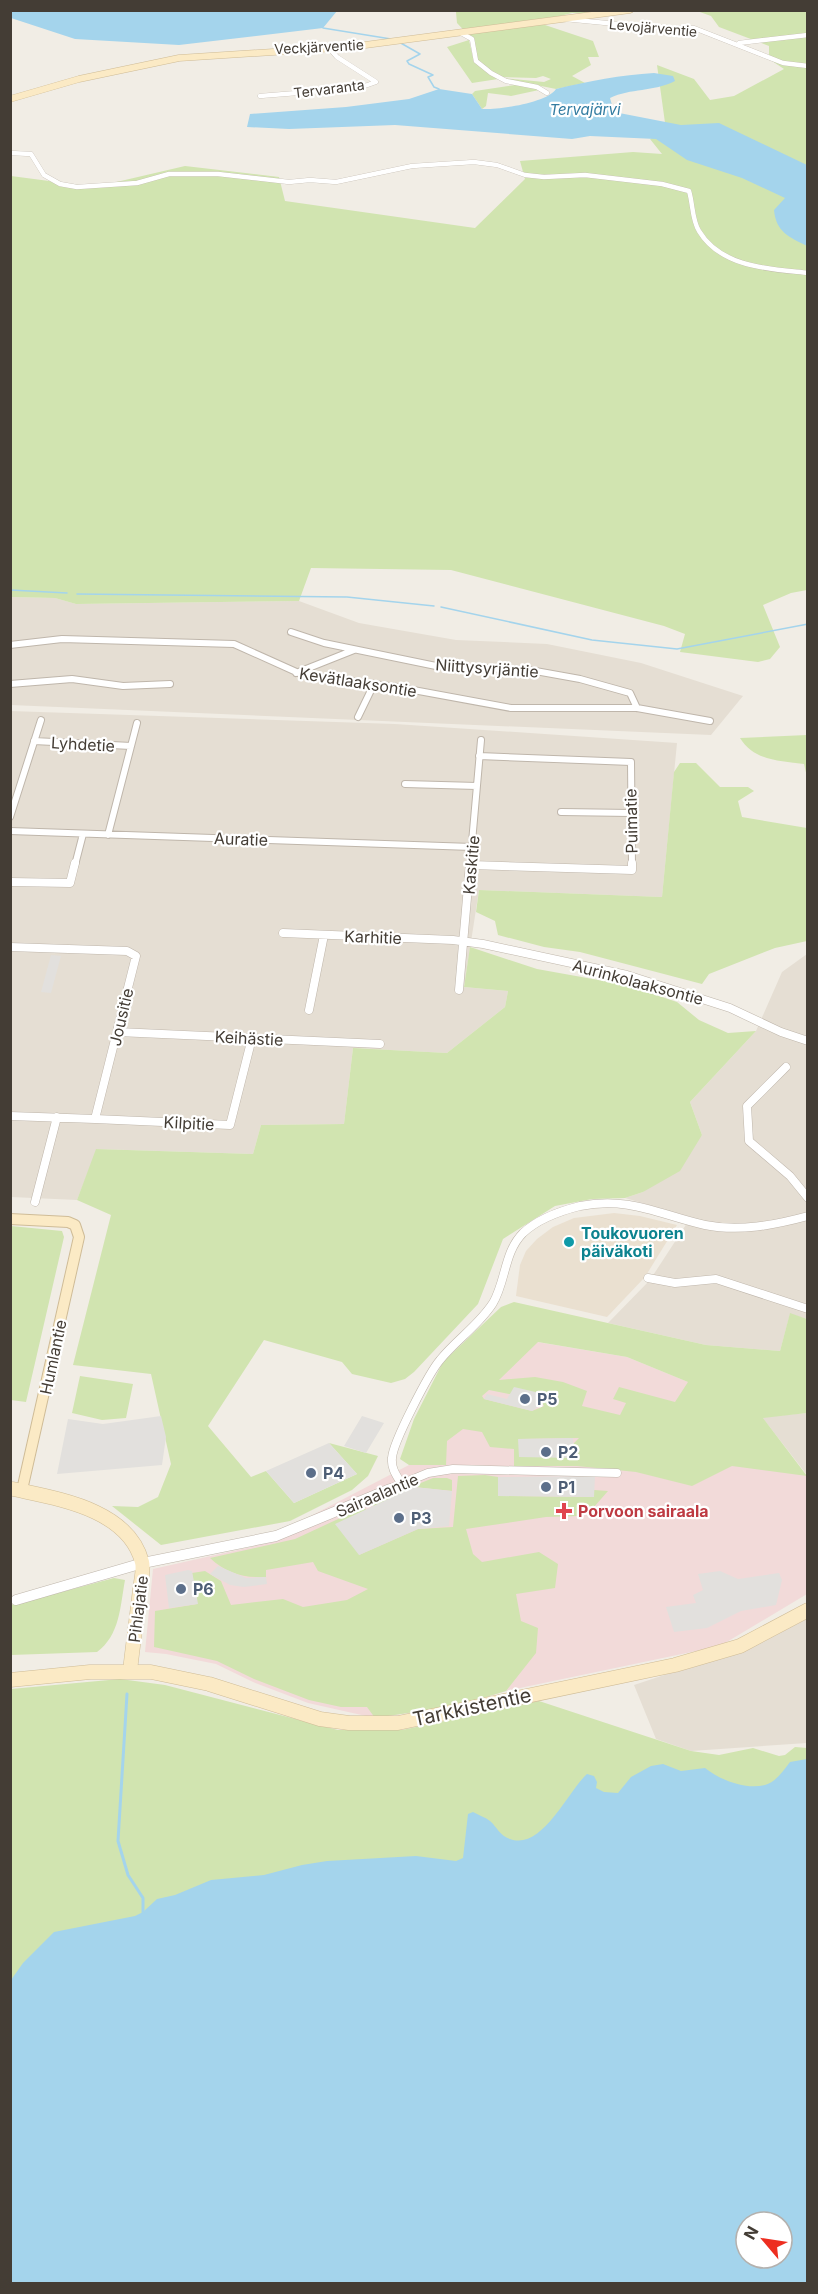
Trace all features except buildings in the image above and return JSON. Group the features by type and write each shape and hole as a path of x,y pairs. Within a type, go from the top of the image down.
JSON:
{"street":[{"name":"Veckjärventie","path":"10,99 68,82 179,58 261,51 330,49 630,10"},
{"name":"Levojärventie","path":"566,19 647,27 694,28 783,63 807,66"},
{"path":"461,33 472,39 476,61 483,68 500,79 517,85 542,88 547,93"},
{"path":"735,43 760,43 807,35"},
{"name":"Tervaranta","path":"260,96 359,88 376,82 337,57 330,49"},
{"path":"10,153 31,154 44,175 77,188 137,183 169,174 218,174 289,182 310,180 336,182 412,166 474,162 497,165 525,175 544,177 585,175 662,184 689,191 695,206 694,220 700,232 719,253 760,267 807,273"},
{"name":"Niittysyrjäntie","path":"291,632 354,650 383,653 448,667 530,670 558,675 630,693 637,708"},
{"name":"Kevätlaaksontie","path":"10,645 62,639 234,644 245,647 296,673 511,708 637,708 710,721"},
{"path":"296,673 354,650"},
{"path":"10,684 72,679 123,686 170,684"},
{"path":"358,717 374,684"},
{"name":"Lyhdetie","path":"10,817 41,720"},
{"name":"Lyhdetie","path":"108,835 137,723"},
{"name":"Kaskitie","path":"459,990 481,740"},
{"name":"Lyhdetie","path":"34,741 131,746"},
{"name":"Puimatie","path":"471,865 632,870 631,762 479,756"},
{"path":"405,784 477,786"},
{"path":"561,812 631,813"},
{"name":"Auratie","path":"10,831 472,847"},
{"path":"11,882 70,883 83,834"},
{"name":"Karhitie","path":"283,933 463,941"},
{"path":"309,1010 324,935"},
{"name":"Aurinkolaaksontie","path":"463,941 627,975 730,1008 781,1032 807,1041"},
{"name":"Jousitie","path":"10,947 132,952 136,956 95,1119"},
{"name":"Keihästie","path":"118,1032 380,1044"},
{"name":"Kilpitie","path":"95,1119 230,1125 252,1038"},
{"path":"786,1067 747,1106 749,1141 790,1176 807,1198"},
{"path":"10,1116 95,1119"},
{"path":"35,1202 57,1117"},
{"path":"401,1483 393,1469 392,1456 433,1371 443,1357 479,1323 495,1300 514,1244 524,1232 539,1221 556,1213 610,1202 648,1208 707,1225 736,1228 757,1228 807,1216"},
{"name":"Humlantie","path":"10,1219 68,1222 75,1225 79,1237 38,1426 16,1489"},
{"path":"648,1278 675,1283 716,1279 807,1309"},
{"name":"Sairaalantie","path":"16,1600 143,1563 276,1536 428,1473 453,1469 617,1473"},
{"name":"Pihlajatie","path":"16,1489 73,1503 111,1520 134,1544 143,1563 130,1671"},
{"name":"Tarkkistentie","path":"10,1680 130,1671 158,1672 195,1680 321,1719 364,1724 398,1723 675,1665 740,1646 807,1610"}],"shaded area":[{"path":"11,597 55,598 76,604 299,601 359,623 456,640 547,644 641,663 743,696 711,735 11,705"},
{"path":"10,711 395,724 677,743 662,897 479,890 464,987 508,991 505,1007 447,1053 353,1048 344,1124 261,1125 253,1154 97,1149 77,1200 11,1197"},
{"path":"807,954 807,1319 790,1314 780,1351 706,1345 608,1323 650,1280 691,1217 625,1198 643,1192 702,1135 690,1102 756,1031 782,972"},
{"path":"51,955 61,956 51,993 41,992"},
{"path":"614,1213 640,1216 677,1225 645,1277 607,1317 516,1296 520,1265 526,1251 537,1239 553,1227 574,1218"},
{"name":"Porvoon sairaala","path":"537,1342 627,1357 688,1382 807,1476 807,1594 720,1646 506,1691 460,1705 375,1718 308,1703 253,1682 216,1664 145,1652 153,1569 251,1547 409,1465"},
{"name":"P5","path":"514,1387 544,1394 539,1406 532,1411 484,1399 487,1394 507,1399"},
{"path":"807,1413 807,1475 762,1417"},
{"path":"161,1416 166,1437 162,1465 57,1474 68,1419 103,1424"},
{"path":"362,1416 384,1423 366,1453 344,1446"},
{"name":"P2","path":"573,1438 574,1458 519,1457 518,1439"},
{"name":"P4","path":"329,1443 357,1474 294,1503 266,1471"},
{"name":"P1","path":"595,1476 594,1497 498,1496 498,1477"},
{"name":"P3","path":"414,1487 452,1491 449,1526 418,1529 359,1555 335,1524"},
{"path":"218,1566 246,1578 266,1577 267,1584 244,1587 230,1585 210,1574"},
{"name":"P6","path":"192,1571 198,1604 169,1608 165,1575"},
{"path":"720,1571 738,1579 779,1573 782,1580 776,1605 741,1611 707,1628 674,1632 666,1607 696,1603 693,1595 703,1590 698,1574"},
{"path":"807,1619 807,1743 691,1751 656,1739 634,1685 758,1644"}],"green space":[{"path":"485,10 631,11 622,14 572,13 536,22 593,41 599,57 588,57 591,65 572,76 585,83 556,89 502,78 544,82 551,79 543,76 536,78 498,77 477,61 473,40 457,23 456,12"},
{"path":"697,11 807,11 807,590 791,593 763,605 780,647 770,659 758,662 680,652 685,634 664,626 451,570 311,568 299,601 76,604 55,598 11,597 11,176 95,187 185,166 279,177 285,201 475,228 525,179 520,161 633,152 662,154 650,139 666,130 657,65 694,79 710,100 734,96 784,69 769,59 769,46 719,27 711,16"},
{"path":"469,40 474,62 498,79 472,83 447,47"},
{"path":"515,85 539,90 511,96 488,93 486,106 482,109 472,94 475,91"},
{"path":"807,735 807,777 804,764 777,761 760,756 746,746 740,738"},
{"path":"680,763 696,763 720,787 748,787 754,791 738,801 742,817 807,828 807,941 775,948 709,974 702,984 580,952 544,947 498,935 495,921 476,912 479,890 662,897 674,772"},
{"path":"470,947 537,969 626,985 677,1002 699,1020 728,1033 756,1031 690,1102 702,1135 680,1171 643,1192 625,1198 592,1199 555,1206 503,1239 478,1304 405,1379 391,1383 352,1374 342,1362 264,1340 208,1426 251,1477 266,1471 294,1503 357,1474 329,1443 378,1456 368,1476 352,1490 290,1521 161,1545 112,1506 138,1507 158,1497 171,1464 151,1374 73,1365 111,1215 77,1200 96,1149 253,1154 261,1125 344,1124 353,1048 447,1053 505,1007 508,991 464,987"},
{"path":"11,1226 62,1231 64,1237 26,1402 11,1400"},
{"path":"514,1302 706,1345 780,1351 790,1313 807,1319 807,1413 763,1418 807,1476 732,1466 692,1486 636,1472 577,1466 514,1466 514,1449 490,1447 482,1432 463,1429 447,1441 446,1465 409,1465 400,1459 414,1419 443,1362 501,1307","holes":["538,1342 627,1357 688,1382 675,1402 619,1387 613,1399 626,1403 620,1415 582,1406 587,1391 563,1382 535,1377 499,1380","489,1390 509,1394 544,1395 541,1402 544,1406 532,1411 484,1399 482,1396","579,1438 573,1444 574,1457 518,1439"]},
{"path":"80,1376 133,1384 126,1418 102,1420 72,1413"},
{"path":"458,1476 498,1477 499,1496 593,1497 594,1490 608,1491 594,1507 578,1516 546,1517 466,1529 473,1554 482,1562 539,1552 558,1564 555,1588 516,1594 521,1621 538,1628 536,1653 506,1691 460,1705 375,1718 367,1707 341,1707 309,1700 254,1679 217,1661 154,1647 155,1611 197,1604 192,1573 205,1571 221,1581 231,1605 283,1599 303,1607 347,1600 368,1589 318,1571 313,1562 266,1570 266,1577 258,1577 243,1576 229,1571 210,1558 295,1539 364,1507 367,1511 359,1555 418,1529 453,1527"},
{"path":"433,1478 452,1480 452,1491 414,1487 377,1508 373,1506 372,1503"},
{"path":"114,1578 125,1580 118,1620 105,1645 97,1652 11,1655 10,1602 13,1605"},
{"path":"120,1679 165,1685 338,1730 402,1730 539,1701 691,1751 719,1755 753,1748 779,1756 785,1755 795,1747 807,1748 807,2283 11,2284 11,1689"}],"water":[{"path":"11,10 337,11 323,28 179,45 75,39 11,18"},
{"name":"Tervajärvi","path":"654,73 673,76 675,81 610,98 614,112 681,125 719,123 807,165 807,246 784,233 777,224 774,210 785,198 742,178 687,160 656,139 590,136 572,139 395,125 289,129 247,127 250,114 346,107 409,99 439,89 472,94 482,109 522,105 543,98 556,89 568,86"},
{"path":"807,1759 807,2283 11,2283 11,1980 23,1963 54,1932 135,1916 157,1899 175,1895 211,1880 264,1875 327,1861 416,1856 456,1861 463,1858 468,1814 473,1812 488,1820 507,1838 522,1840 533,1836 543,1828 587,1774 594,1776 597,1782 596,1788 604,1792 618,1793 631,1777 651,1766 663,1764 681,1771 705,1768 734,1783 750,1786 765,1785 779,1776 790,1762"}],"waterway":[{"path":"323,28 391,39"},
{"path":"399,42 420,54 407,61 433,75 428,77 434,87 439,89"},
{"path":"10,590 67,593"},
{"path":"77,594 347,597 434,606"},
{"path":"441,607 592,640 677,649 808,624"},
{"path":"127,1694 118,1841 128,1875 143,1898 143,1912"}],"place":[{"name":"Toukovuoren päiväkoti","path":"569,1242"},
{"name":"P5","path":"525,1399"},
{"name":"P2","path":"546,1452"},
{"name":"P4","path":"311,1473"},
{"name":"P1","path":"546,1487"},
{"name":"Porvoon sairaala","path":"564,1511"},
{"name":"P3","path":"399,1518"},
{"name":"P6","path":"181,1589"}]}
